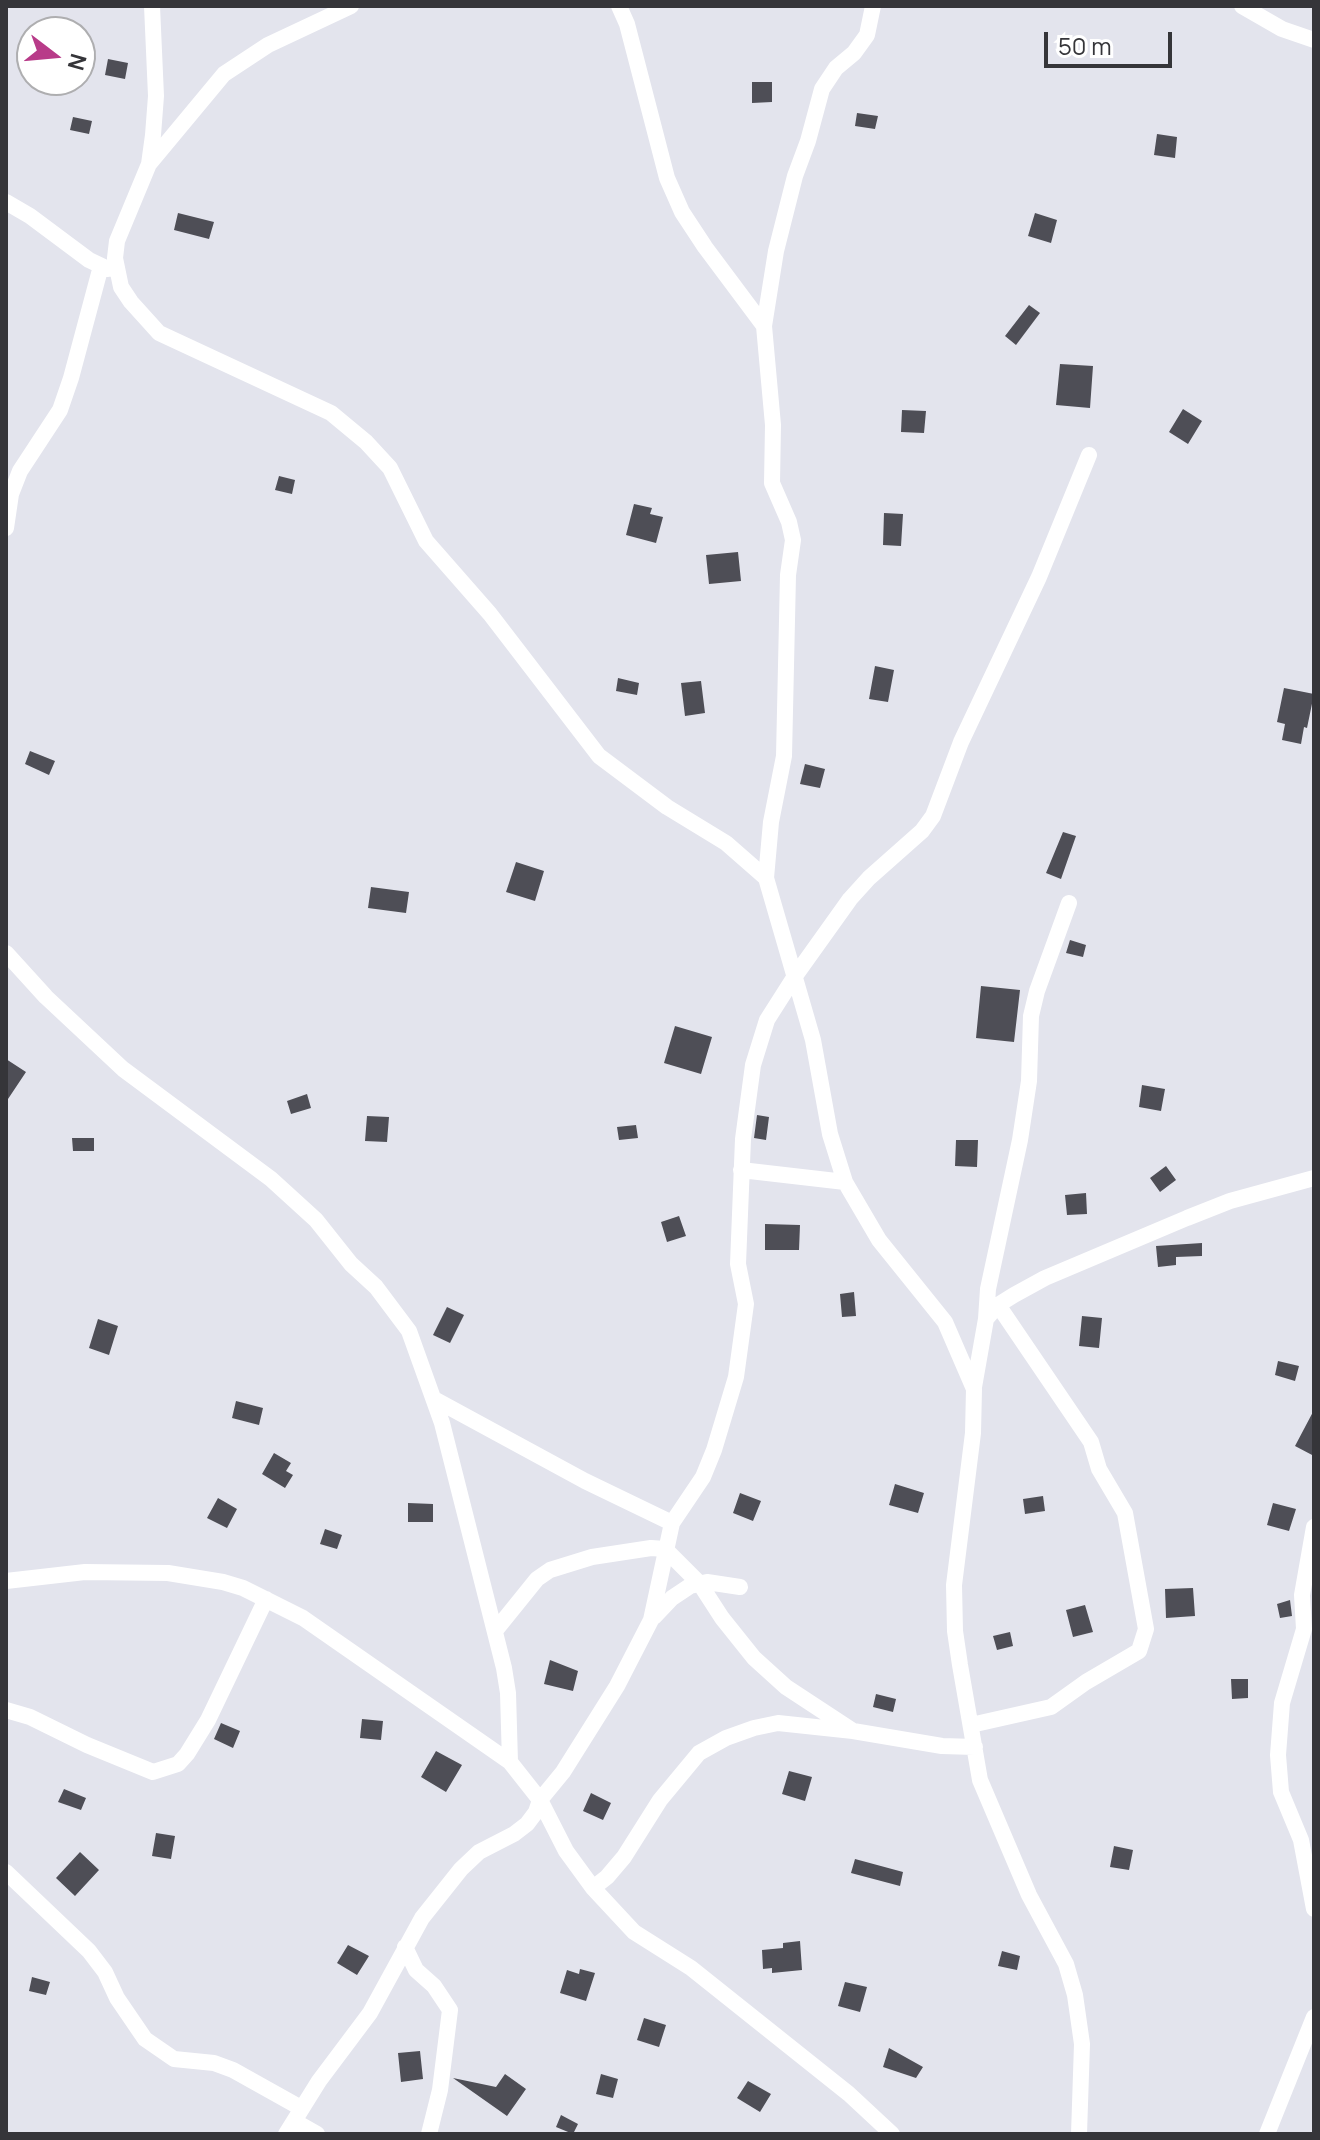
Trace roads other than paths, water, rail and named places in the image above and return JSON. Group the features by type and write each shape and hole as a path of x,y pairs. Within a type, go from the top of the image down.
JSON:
{"street":[{"path":"152,6 156,96 149,164 117,241 117,273 121,287 131,302 159,333 331,413 377,453 402,489 426,541 490,614 599,756 667,807 726,843 766,878"},
{"path":"149,164 224,74 268,45 351,6"},
{"path":"619,6 627,24 667,178 682,212 764,326"},
{"path":"873,6 867,35 854,53 836,68 822,89 776,251 764,326 773,425 772,483 789,522 793,540 788,575 784,756 771,822 766,878 816,1055 830,1134 845,1182 879,1240 945,1322 974,1389"},
{"path":"1242,6 1282,29 1314,40"},
{"path":"6,202 89,260 117,273"},
{"path":"6,528 11,494 20,471 60,410 101,266"},
{"path":"294,2121 370,2013 422,1918 461,1869 479,1852 514,1834 536,1812 540,1800 582,1744 617,1686 651,1620 672,1523 703,1477 736,1377 746,1304 738,1264 741,1170 753,1065 767,1020 850,899 922,831 933,816 961,742 1039,577 1089,455"},
{"path":"1069,903 1031,1016 1025,1111 988,1289 974,1389 973,1433 954,1602 960,1665 980,1780 1029,1895 1066,1964 1075,1995 1082,2044 1079,2134"},
{"path":"6,953 46,997 123,1069 271,1179 316,1220 351,1264 376,1287 409,1331 442,1423 495,1631 508,1693 510,1762"},
{"path":"741,1170 845,1182"},
{"path":"986,1319 998,1305 1045,1278 1230,1201 1314,1178"},
{"path":"971,1725 1051,1707 1139,1651 1146,1629 1125,1513 1099,1469 1091,1442 998,1305"},
{"path":"434,1399 585,1481 672,1523"},
{"path":"1314,1527 1302,1595 1304,1629 1282,1703 1278,1755 1281,1792 1301,1840 1314,1909"},
{"path":"495,1631 537,1579 550,1570 592,1557 651,1548 665,1549 700,1584 754,1658 786,1687 853,1731"},
{"path":"6,1581 85,1572 168,1573 223,1582 303,1618 510,1762 540,1800 566,1851 593,1888 634,1932 691,1968 849,2094 892,2134"},
{"path":"651,1620 672,1598 690,1586 718,1582 740,1587"},
{"path":"6,1710 30,1717 153,1772 178,1764 208,1720 266,1599"},
{"path":"593,1888 624,1857 660,1800 699,1753 726,1738 778,1723 853,1731 942,1746 975,1747"},
{"path":"6,1872 89,1951 145,2039 174,2059 214,2063 233,2070 294,2121 317,2134"},
{"path":"405,1947 416,1970 434,1986 450,2010 440,2090 429,2134"},
{"path":"1267,2134 1314,2017"}]}
